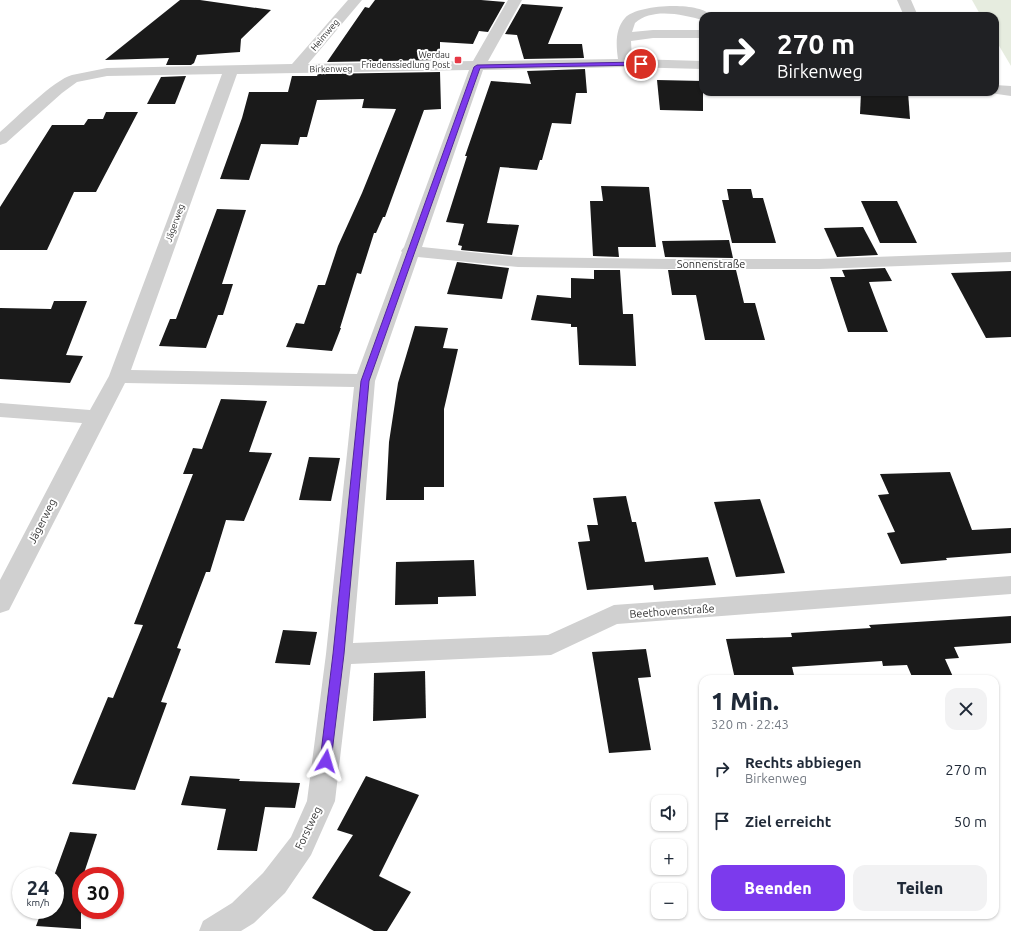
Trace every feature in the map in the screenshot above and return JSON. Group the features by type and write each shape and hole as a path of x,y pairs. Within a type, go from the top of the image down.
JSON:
{"street":[{"name":"Heimweg","path":"296,70 355,0"},
{"name":"Forstweg","path":"214,931 243,913 274,883 301,846 321,801 339,654 365,381 410,251 477,67 515,0"},
{"path":"904,0 909,12"},
{"path":"626,64 623,39 627,26 633,17 646,12 667,10 699,15"},
{"path":"623,39 647,33 686,36 699,34"},
{"name":"Birkenweg","path":"0,140 57,90 72,79 89,74 231,70 699,64"},
{"name":"Jägerweg","path":"0,603 96,417 119,376 231,70"},
{"path":"999,90 1011,91"},
{"name":"Sonnenstraße","path":"410,251 518,262 669,264 819,264 1011,257"},
{"path":"119,376 365,381"},
{"path":"0,410 96,417"},
{"name":"Beethovenstraße","path":"339,654 551,645 614,615 1011,585"}],"shaded area":[{"path":"972,0 1011,0 1011,66 999,46 999,12 979,12"}],"building":[{"path":"180,0 200,0 271,10 241,39 240,52 197,55 194,63 191,65 166,65 169,58 105,60"},
{"path":"375,0 481,0 505,2 488,32 479,31 473,44 440,42 440,60 327,62 365,7 369,8"},
{"path":"522,4 563,7 548,44 582,44 584,58 524,59 517,35 505,34"},
{"path":"585,69 587,93 576,93 571,124 552,123 542,160 540,160 537,170 500,167 487,223 519,225 512,255 461,250 462,246 458,245 464,224 446,222 467,156 465,156 491,81 531,84 527,71"},
{"path":"440,72 441,109 424,110 385,217 383,217 376,233 374,233 361,274 357,273 341,328 332,351 286,347 296,323 304,324 318,285 325,285 338,246 362,193 396,109 362,108 364,99 317,100 307,137 300,137 298,145 261,144 249,180 220,179 242,118 249,92 288,92 292,76 317,76 318,74"},
{"path":"186,76 175,104 147,104 161,77"},
{"path":"657,80 699,81 699,96 703,96 703,111 660,110"},
{"path":"861,96 908,96 910,119 860,114"},
{"path":"106,112 138,112 96,192 74,192 47,250 0,250 0,207 52,125 84,125 88,119 103,119"},
{"path":"601,186 649,187 656,247 618,247 619,257 593,256 590,201 603,201"},
{"path":"727,189 751,189 753,198 763,198 776,243 732,243 722,200 729,200"},
{"path":"861,201 897,201 917,243 880,243"},
{"path":"217,209 246,210 222,284 233,284 223,315 218,315 206,348 159,346 170,319 176,319"},
{"path":"863,227 878,255 837,257 824,228"},
{"path":"729,240 733,258 665,257 662,241"},
{"path":"457,262 509,268 502,299 447,294"},
{"path":"885,268 892,281 869,282 888,332 848,332 830,277 845,277 842,270"},
{"path":"594,270 620,270 623,314 633,314 636,366 579,365 577,327 571,327 571,324 531,320 537,295 571,298 571,278 594,279"},
{"path":"668,270 736,270 744,303 755,303 765,340 705,340 696,295 672,295"},
{"path":"1011,271 1011,337 986,338 951,273"},
{"path":"54,301 87,301 66,355 83,356 70,383 0,379 0,308 51,309"},
{"path":"415,326 448,328 443,348 458,349 444,409 444,487 424,487 424,500 386,500 389,442 398,383"},
{"path":"221,399 267,401 249,452 272,453 244,521 226,520 210,572 206,572 177,648 181,649 161,702 167,703 135,790 72,784 108,697 113,698 143,625 134,624 193,474 183,474 193,448 202,449"},
{"path":"309,457 340,458 331,501 299,500"},
{"path":"950,472 972,530 1011,528 1011,553 946,558 947,560 901,564 887,533 895,532 878,495 889,494 880,474"},
{"path":"626,496 632,522 636,522 645,562 708,557 716,585 654,590 653,585 587,590 578,542 590,541 587,525 598,525 593,498"},
{"path":"760,499 785,573 736,577 714,502"},
{"path":"474,560 476,596 438,597 438,604 395,605 396,562"},
{"path":"1011,616 1011,643 954,647 959,658 945,659 952,675 911,675 907,665 883,666 882,661 792,667 794,675 734,675 726,639 792,637 791,633 871,628 869,625"},
{"path":"283,630 317,632 310,665 275,663"},
{"path":"646,649 651,677 638,678 651,750 609,753 592,652"},
{"path":"425,671 426,718 373,721 374,673"},
{"path":"190,776 240,779 239,781 300,783 295,808 265,807 257,851 217,850 226,809 181,805"},
{"path":"366,776 419,795 379,876 411,892 387,931 374,931 312,898 353,835 337,830"},
{"path":"70,832 97,834 86,867 72,867 72,919 81,919 81,929 36,926 39,919 64,919 64,867 57,867"}],"place":[{"name":"Werdau Friedenssiedlung Post","path":"458,60"}],"route":[{"path":"326,761 339,654 365,381 410,251 477,67 641,64"}]}
